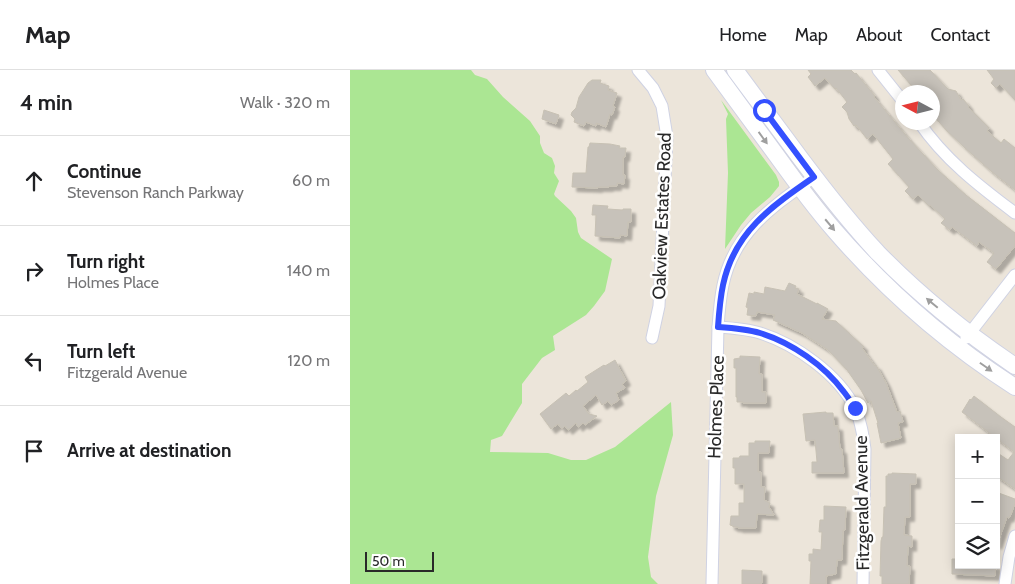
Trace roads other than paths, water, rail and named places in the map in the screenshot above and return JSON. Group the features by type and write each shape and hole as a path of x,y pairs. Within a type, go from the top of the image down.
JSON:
{"main road":[{"path":"714,70 799,187 834,230 876,275 958,347 1015,387"},
{"path":"736,70 814,177 878,254 927,299 1015,366"}],"street":[{"name":"Oakview Estates Road","path":"638,70 653,88 662,106 667,136 659,306 652,338"},
{"path":"878,70 895,91"},
{"path":"924,130 934,144 950,160 1015,213"},
{"name":"Holmes Place","path":"712,584 718,327 723,284 732,258 748,231 799,187 814,177"},
{"path":"958,347 1015,275"},
{"name":"Fitzgerald Avenue","path":"718,327 738,328 760,333 796,350 829,375 844,391 855,408 865,449 862,584"},
{"path":"1005,584 1015,536"}]}
